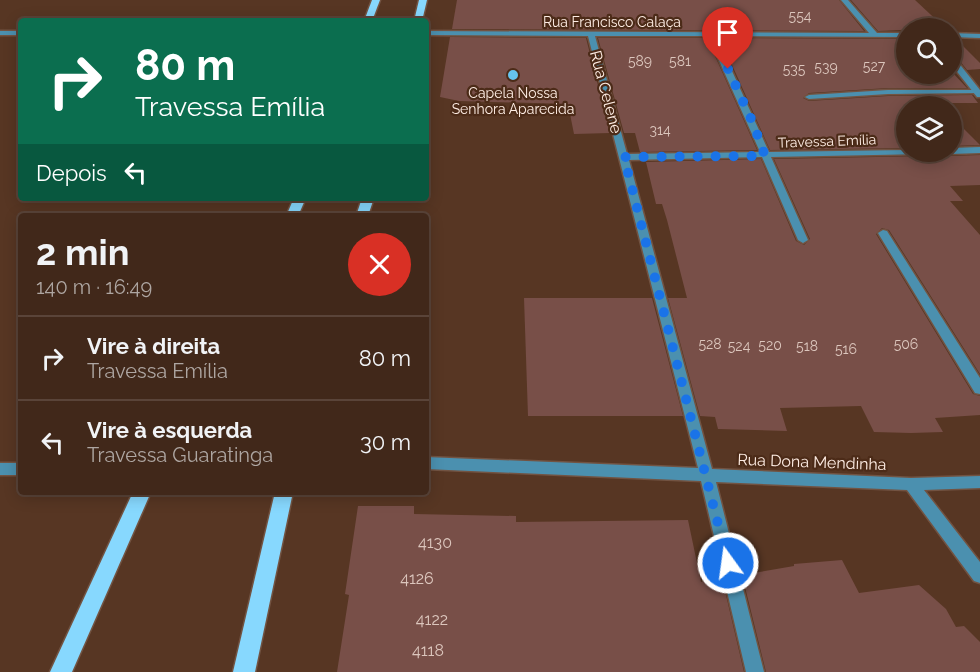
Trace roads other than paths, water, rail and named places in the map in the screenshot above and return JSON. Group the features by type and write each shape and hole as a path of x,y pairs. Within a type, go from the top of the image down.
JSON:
{"main road":[{"path":"369,18 376,0"},
{"path":"419,18 423,0"},
{"path":"61,672 141,495"},
{"path":"244,672 283,495"}],"street":[{"path":"844,0 875,35"},
{"path":"0,33 18,33"},
{"name":"Rua Francisco Calaça","path":"429,33 896,35"},
{"name":"Rua Celene","path":"591,34 707,476 755,672"},
{"path":"711,34 753,123 765,156 803,240"},
{"path":"962,35 980,36"},
{"path":"962,73 979,94"},
{"path":"808,97 888,92 979,94"},
{"path":"962,151 980,150"},
{"name":"Travessa Emília","path":"624,157 896,153"},
{"path":"883,233 980,389"},
{"name":"Rua Dona Mendinha","path":"429,463 911,484 980,482"},
{"path":"0,469 18,469"},
{"path":"911,484 980,575"}],"place":[{"name":"Capela Nossa Senhora Aparecida","path":"513,75"}]}
